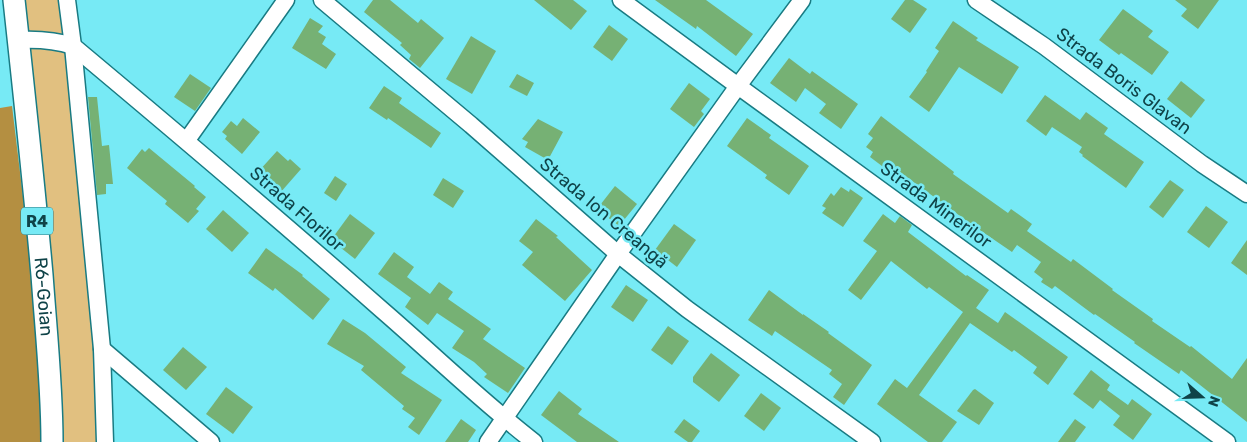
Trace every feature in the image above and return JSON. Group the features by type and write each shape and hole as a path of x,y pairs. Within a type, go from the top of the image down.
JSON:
{"main road":[{"name":"R6-Goian","path":"14,0 35,196 46,332 52,442"}],"street":[{"path":"67,0 102,349 105,442"},
{"path":"187,140 286,0"},
{"name":"Strada Ion Creangă","path":"322,0 471,125 618,254 688,309 872,442"},
{"name":"Strada Minerilor","path":"621,0 1227,442"},
{"path":"488,442 618,254 802,0"},
{"name":"Strada Boris Glavan","path":"976,0 1044,46 1202,164 1247,194"},
{"name":"Strada Florilor","path":"18,40 60,41 73,46 187,140 505,419 534,442"},
{"path":"102,349 210,442"}],"shaded area":[{"path":"20,0 63,0 68,36 23,29"},
{"path":"57,46 69,54 93,318 100,442 60,442 25,47"},
{"path":"12,106 30,255 42,442 0,442 0,108"}],"building":[{"path":"373,0 390,0 418,23 421,19 444,38 420,68 409,59 411,55 400,45 402,43 364,12"},
{"path":"534,0 573,0 587,11 571,30"},
{"path":"655,0 706,0 753,34 736,56 697,26 696,29"},
{"path":"905,0 913,0 927,9 910,33 891,19"},
{"path":"1175,0 1219,0 1198,29 1181,16 1187,9"},
{"path":"1123,9 1153,31 1148,37 1169,52 1152,75 1099,40"},
{"path":"310,18 323,26 318,32 326,37 322,44 336,54 326,69 292,48"},
{"path":"953,21 978,38 976,40 1019,67 1002,94 959,67 929,112 909,97 927,72 939,51 935,48"},
{"path":"609,25 628,39 612,61 593,47"},
{"path":"471,36 496,51 472,94 446,79"},
{"path":"789,58 810,74 812,71 858,104 841,129 819,113 826,104 805,88 796,102 770,83"},
{"path":"190,74 211,88 195,111 174,97"},
{"path":"517,74 534,83 527,96 509,87"},
{"path":"1181,81 1205,100 1191,118 1167,99"},
{"path":"689,83 710,99 701,111 704,114 694,127 670,109"},
{"path":"384,86 402,98 399,103 441,133 431,148 388,118 387,120 369,108"},
{"path":"1045,95 1080,120 1086,112 1108,128 1104,134 1144,162 1126,188 1082,156 1079,152 1082,147 1052,127 1046,136 1026,121"},
{"path":"88,97 97,97 102,146 109,145 113,184 106,184 106,194 97,195"},
{"path":"881,116 954,172 953,174 1008,213 1011,209 1032,224 1027,231 1071,262 1073,259 1153,319 1152,321 1191,346 1232,379 1247,358 1247,422 1181,370 1179,374 1055,286 1052,289 1041,282 1043,279 1034,272 1041,262 1017,245 1012,252 889,164 886,169 870,157 873,152 866,147 873,138 868,134"},
{"path":"243,118 260,132 242,154 225,139 227,136 222,132 231,121 237,126"},
{"path":"747,118 771,135 769,138 809,166 789,195 765,178 767,175 727,146"},
{"path":"538,119 563,132 548,160 525,147 528,142 522,139"},
{"path":"149,148 206,197 196,209 199,211 188,223 165,204 167,201 127,168 142,149 145,152"},
{"path":"277,151 301,169 280,193 258,172"},
{"path":"335,176 347,184 336,201 324,193"},
{"path":"443,178 464,191 453,208 433,195"},
{"path":"1170,180 1184,190 1163,218 1149,207"},
{"path":"615,186 637,204 619,226 597,209"},
{"path":"841,187 849,192 850,189 863,198 843,227 822,213 826,208 822,206 831,193 834,196"},
{"path":"1206,206 1228,222 1209,248 1187,232"},
{"path":"223,210 249,233 232,252 206,229"},
{"path":"350,214 375,233 355,259 331,240"},
{"path":"883,214 895,223 900,216 912,225 908,232 966,276 989,290 976,308 998,323 1005,312 1068,357 1048,385 1033,373 1037,367 1014,350 1012,352 970,323 919,395 957,422 942,442 928,442 877,404 895,379 907,388 963,312 929,287 927,289 891,261 861,300 848,290 877,251 863,241"},
{"path":"536,219 558,236 556,237 592,270 565,301 522,265 533,252 519,241"},
{"path":"674,224 696,240 677,267 655,250"},
{"path":"1247,240 1247,275 1231,263"},
{"path":"266,248 303,275 330,299 313,320 275,288 273,291 248,273"},
{"path":"394,252 414,267 407,277 430,294 439,282 453,292 448,299 491,329 483,339 525,368 508,393 484,377 487,374 474,362 452,348 464,331 437,313 428,325 405,307 411,298 378,274"},
{"path":"626,285 648,300 633,322 611,307"},
{"path":"769,290 872,365 844,405 833,397 842,384 829,374 832,370 775,331 772,336 748,320"},
{"path":"343,319 365,333 406,367 401,373 442,400 419,435 408,427 415,418 402,409 404,406 361,370 364,366 327,344"},
{"path":"668,326 689,341 672,365 651,350"},
{"path":"183,347 207,367 186,390 163,370"},
{"path":"711,353 740,375 719,402 693,382 693,377"},
{"path":"1091,370 1110,385 1107,390 1128,405 1132,399 1152,414 1133,440 1113,425 1120,416 1100,400 1093,409 1073,394"},
{"path":"226,387 253,407 233,434 206,414"},
{"path":"975,389 994,403 979,425 957,411"},
{"path":"559,391 582,409 578,414 619,442 577,442 541,415"},
{"path":"761,393 781,408 764,431 744,416"},
{"path":"461,419 476,430 468,442 445,442"},
{"path":"684,419 700,431 692,442 688,442 674,432"},
{"path":"1075,419 1086,427 1075,442 1058,442"}]}
